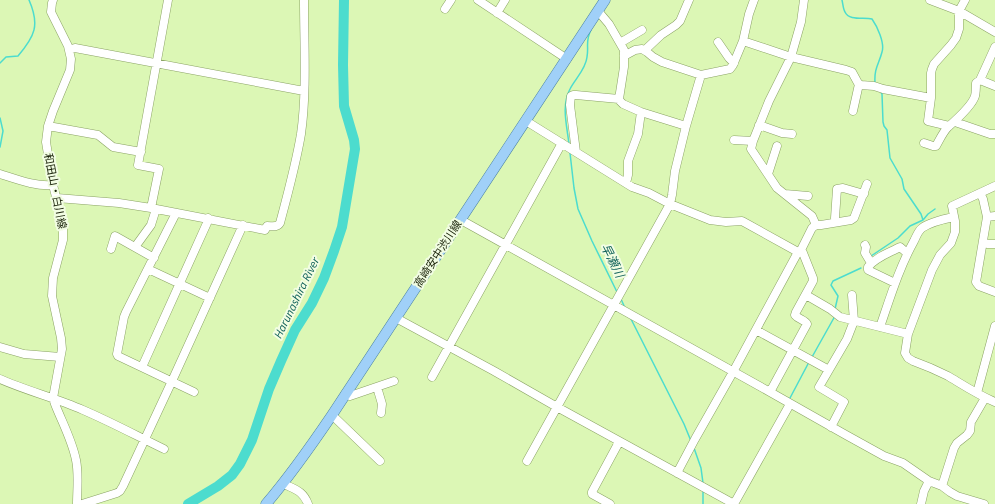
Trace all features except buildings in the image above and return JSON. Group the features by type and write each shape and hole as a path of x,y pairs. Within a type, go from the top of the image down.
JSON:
{"main road":[{"name":"高崎安中渋川線","path":"266,504 284,484 332,415 605,0"}],"street":[{"name":"和田山・白川線","path":"53,0 51,12 69,50 71,59 70,70 48,126 46,142 53,185 63,224 63,240 53,278 52,296 62,349 53,398 54,404 71,442 76,460 76,504"},
{"path":"135,247 151,225 154,208 159,169 138,165 168,0"},
{"path":"57,198 119,203 154,208 265,230 267,226 276,226 280,223 295,166 301,134 304,91 304,0"},
{"path":"445,9 451,0"},
{"path":"478,0 567,59"},
{"path":"497,13 505,0"},
{"path":"645,50 661,35 680,21 689,0"},
{"path":"624,56 635,50 642,49 662,62 701,75 730,69 743,41 749,14 754,0"},
{"path":"804,0 801,22 791,57 769,101 751,149 777,188 812,216 816,225"},
{"path":"930,0 960,11 995,32"},
{"path":"966,0 960,11 959,29 956,38 934,64 932,69 931,98 928,121 952,124 995,134"},
{"path":"598,11 609,24 624,50 624,67 619,99"},
{"path":"620,42 642,30"},
{"path":"743,41 791,57 852,72 859,84 853,111"},
{"path":"718,42 734,63"},
{"path":"924,143 936,146 943,134 973,101 976,83 980,80 995,47"},
{"path":"69,50 75,48 304,91"},
{"path":"527,461 670,204 674,171 701,75"},
{"path":"980,80 995,86"},
{"path":"859,84 931,98"},
{"path":"575,151 570,106 571,96 576,94 619,99 623,104 641,112 686,126"},
{"path":"626,183 628,175 628,161 638,134 641,112"},
{"path":"526,121 632,187 710,220 726,222 742,221 803,253 813,281 795,315 807,324 770,392"},
{"path":"759,125 782,133 792,134"},
{"path":"48,126 98,135 113,147 141,152"},
{"path":"734,140 753,141"},
{"path":"432,377 564,144"},
{"path":"768,174 777,146"},
{"path":"0,174 38,185 53,185"},
{"path":"677,473 812,228 816,225 851,220 854,218 867,184"},
{"path":"995,186 952,206 955,221 955,232 951,243 938,259 932,270 908,334 905,353 908,358 946,375 984,398 995,402"},
{"path":"836,222 837,189 843,188 864,194"},
{"path":"980,193 991,216 983,243 976,282 979,286 995,292"},
{"path":"785,194 808,196"},
{"path":"176,213 124,317 117,354 118,356 194,392"},
{"path":"880,327 894,283 907,253 918,233 922,228 939,220 954,217"},
{"path":"142,367 208,218"},
{"path":"461,220 615,304 622,310 831,427 884,456 903,463 929,481 942,486 957,496 984,504"},
{"path":"82,504 120,491 243,225"},
{"path":"111,249 115,236 154,258"},
{"path":"983,243 995,244"},
{"path":"865,245 866,253 871,263"},
{"path":"894,283 868,270 868,267 871,263 900,247 907,253"},
{"path":"148,269 210,298"},
{"path":"806,295 830,309 840,317 908,334"},
{"path":"831,427 844,402 819,387 847,339 854,321 852,295"},
{"path":"396,318 734,504 790,404"},
{"path":"977,393 995,326"},
{"path":"756,330 828,370"},
{"path":"0,347 24,354 60,357"},
{"path":"0,379 83,410 164,448"},
{"path":"345,394 350,396 394,381"},
{"path":"377,387 382,404 381,413"},
{"path":"942,486 954,448 957,443 970,431 971,422 984,398"},
{"path":"332,415 380,461"},
{"path":"610,504 592,494 592,492 619,442"},
{"path":"921,504 924,491 929,481"},
{"path":"284,484 301,492 305,496 308,504"}],"waterway":[{"path":"0,63 6,57 18,56 32,36 35,23 29,0"},
{"name":"Harunashira River","path":"188,504 218,486 232,475 240,464 252,440 269,389 281,361 295,330 312,303 324,278 342,227 355,149 354,140 344,106 344,0"},
{"path":"842,0 847,15 853,18 872,19 880,35 883,48 876,70 875,83"},
{"name":"早瀬川","path":"569,144 565,116 567,96 586,61 588,53 588,40 591,30"},
{"path":"880,91 882,94 883,122 887,130 890,158 902,179 904,189 921,214 923,220"},
{"path":"0,118 3,131 0,147"},
{"name":"早瀬川","path":"570,153 578,209 617,292"},
{"path":"871,256 898,238 910,226 923,220 935,209"},
{"path":"835,309 838,296 831,285 833,281 861,268"},
{"name":"早瀬川","path":"621,299 625,308"},
{"path":"812,357 835,316"},
{"name":"早瀬川","path":"631,319 684,424 691,441"},
{"path":"790,398 809,362"},
{"name":"早瀬川","path":"694,448 701,468 703,483"},
{"name":"早瀬川","path":"703,491 703,504"}]}
